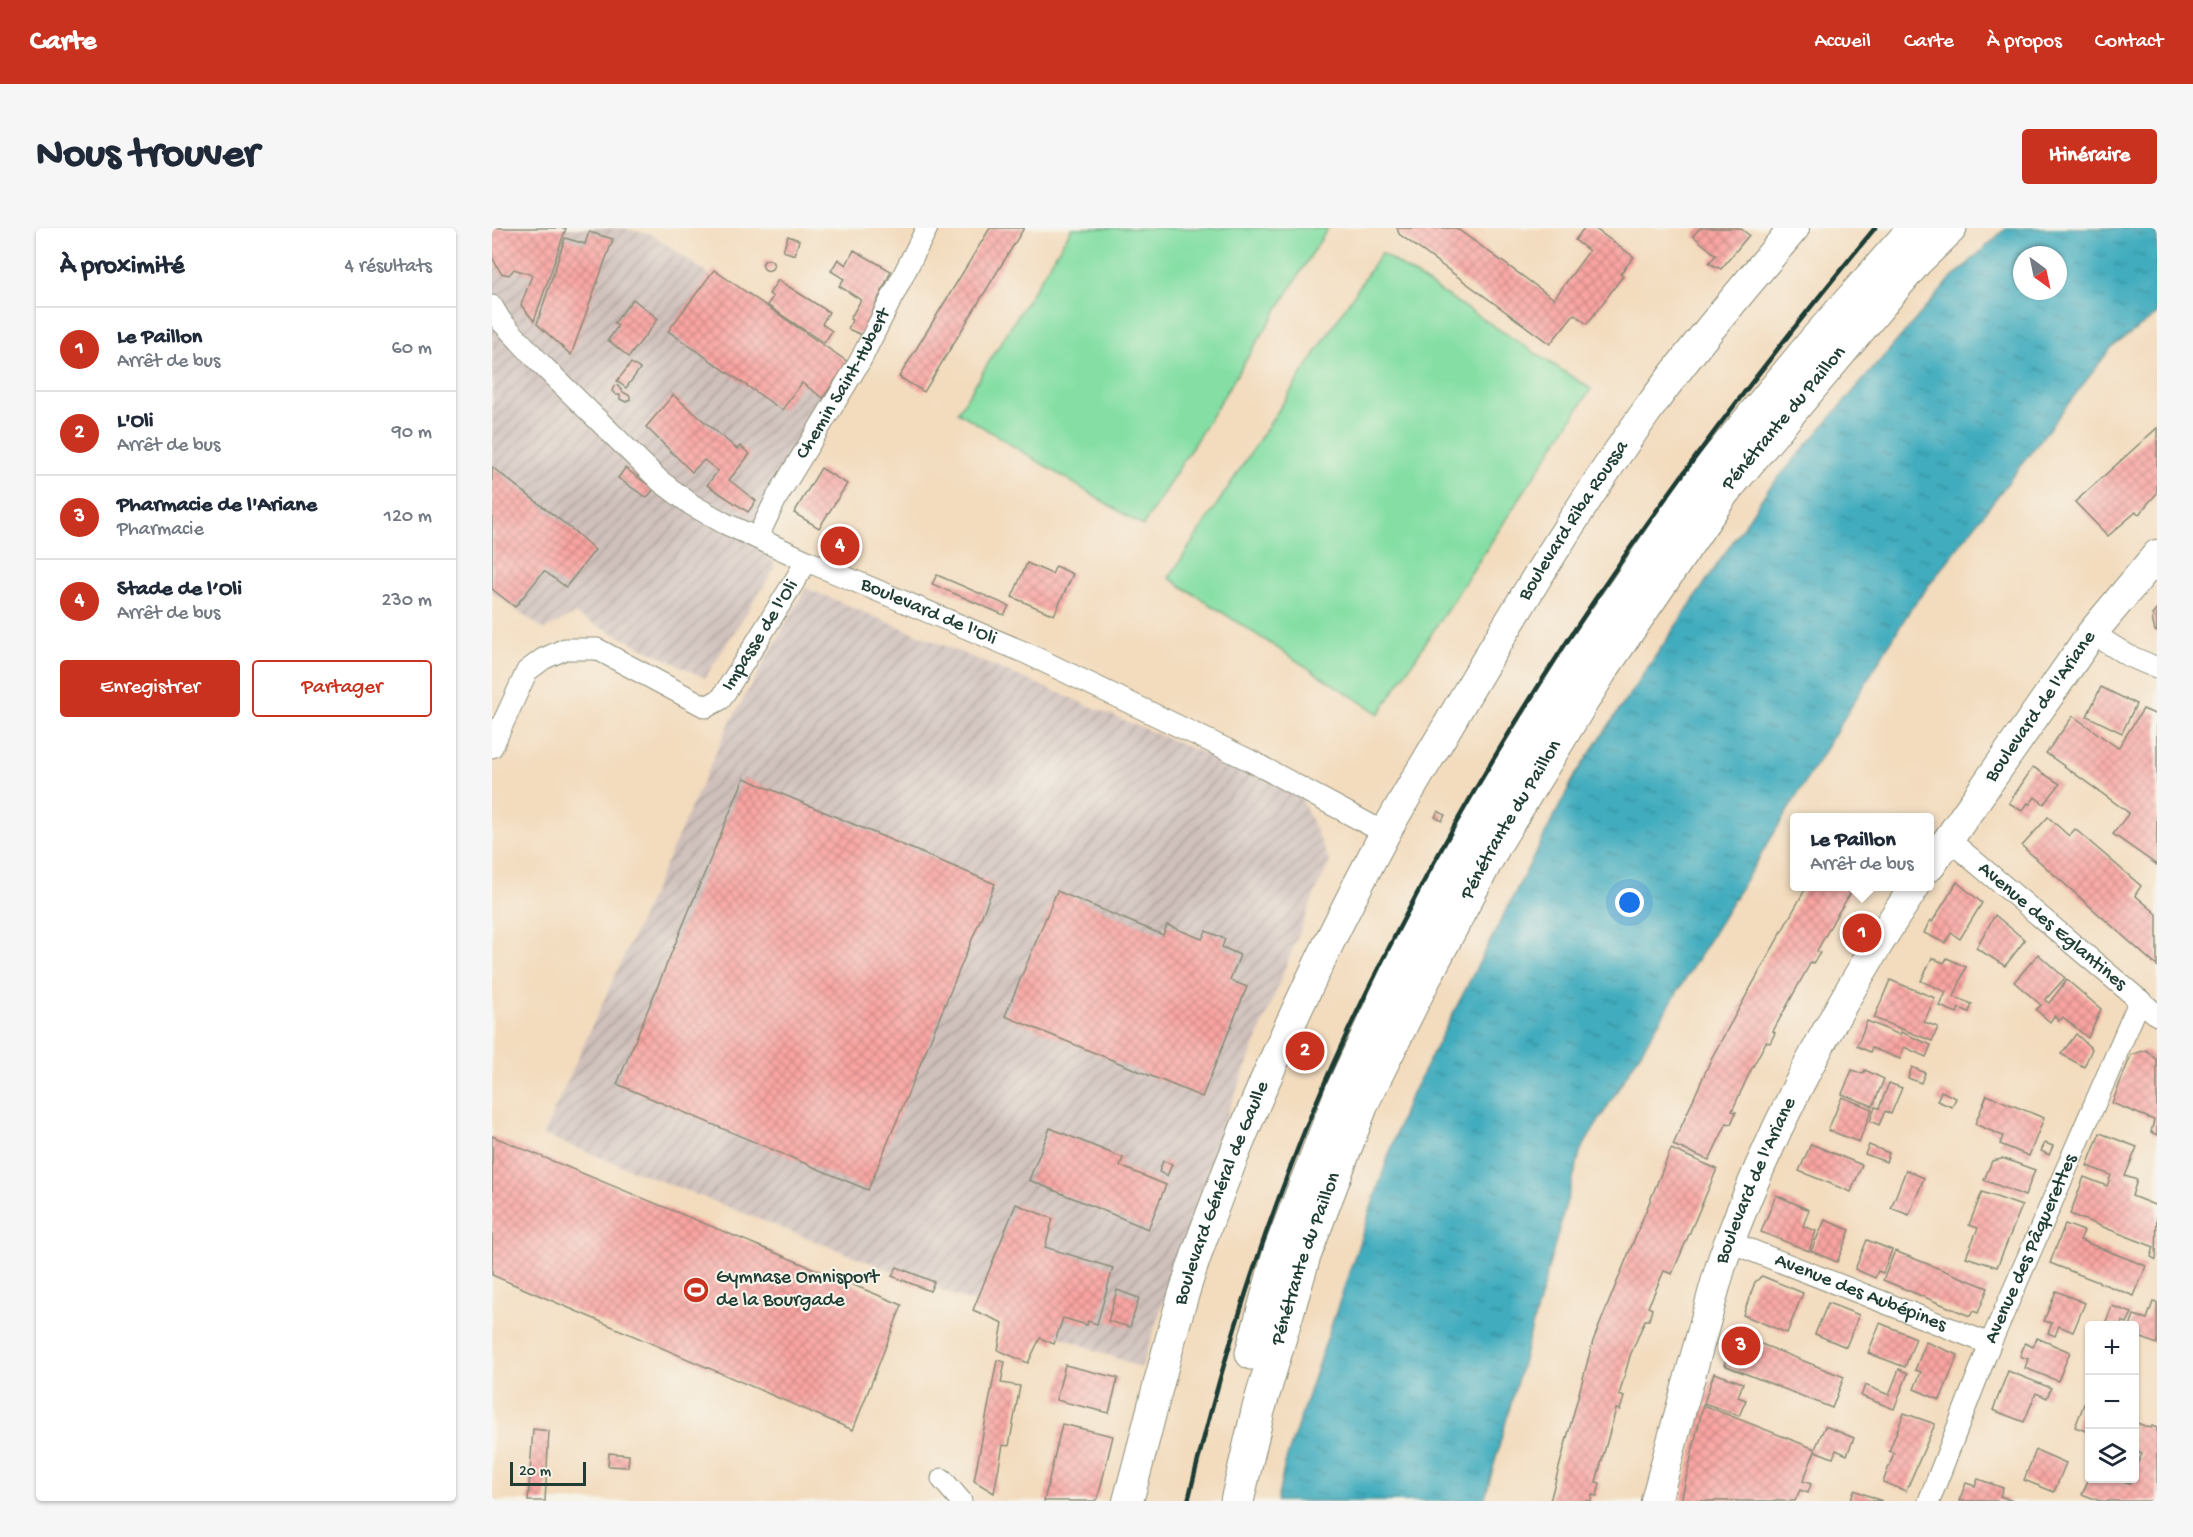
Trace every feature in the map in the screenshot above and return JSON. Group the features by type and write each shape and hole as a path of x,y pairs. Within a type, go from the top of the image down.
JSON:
{"main road":[{"name":"Pénétrante du Paillon","path":"1213,1501 1280,1251 1342,1091 1405,956 1471,830 1581,654 1702,478 1814,342 1915,228"},
{"name":"Pénétrante du Paillon","path":"1237,1501 1258,1411 1304,1256 1359,1112 1429,969 1495,844 1602,667 1723,492 1916,261 1950,228"}],"street":[{"name":"Chemin Saint-Hubert","path":"757,538 777,497 860,361 927,228"},
{"name":"Boulevard Riba Roussa","path":"1385,833 1502,634 1644,414 1794,228"},
{"name":"Boulevard de l'Oli","path":"492,306 501,321 542,365 660,481 692,505 807,561 1026,653 1249,759 1385,833"},
{"name":"Boulevard de l'Ariane","path":"1934,859 2092,633 2157,555"},
{"name":"Impasse de l'Oli","path":"492,747 527,671 543,659 565,648 597,649 706,707 721,699 807,561"},
{"path":"2092,633 2127,655 2157,668"},
{"name":"Boulevard Général de Gaulle","path":"1128,1501 1180,1307 1204,1232 1244,1129 1323,953 1385,833"},
{"name":"Avenue des Eglantines","path":"1948,839 2157,1015"},
{"name":"Boulevard de l'Ariane","path":"1656,1501 1688,1381 1730,1242 1801,1077 1853,984 1913,891"},
{"name":"Avenue des Pâquerettes","path":"1929,1501 1990,1344 2140,1000"},
{"name":"Avenue des Aubépines","path":"1730,1242 1990,1344"},
{"path":"942,1479 962,1501"}],"shaded area":[{"path":"492,228 623,228 651,234 853,375 762,514 775,568 705,678 574,614 544,630 492,592"},
{"path":"806,588 1299,793 1330,862 1315,893 1224,1122 1141,1368 543,1135 728,726"}],"green space":[{"path":"1072,228 1328,228 1143,526 958,412"},
{"path":"1381,253 1591,389 1379,714 1169,578"}],"water":[{"path":"2006,228 2157,228 2157,314 2111,348 1910,610 1581,1150 1484,1501 1277,1501 1285,1463 1405,1107 1576,774 1767,491 1949,281"}],"building":[{"path":"492,228 566,228 534,321 521,305 532,275 514,269 509,275 501,273 492,257"},
{"path":"990,228 1024,228 924,392 899,377"},
{"path":"1397,228 1456,228 1554,299 1589,251 1575,240 1584,228 1594,228 1634,257 1620,274 1623,276 1587,324 1574,314 1550,344 1399,234"},
{"path":"1700,228 1740,228 1749,235 1721,269 1709,263 1716,255 1693,236"},
{"path":"589,232 613,239 571,355 537,324 565,238 585,244"},
{"path":"788,236 799,240 795,255 783,251"},
{"path":"854,250 891,271 862,335 848,329 852,320 850,319 861,300 839,286 844,279 831,271 838,259 846,265"},
{"path":"768,260 772,261 772,269 768,270 764,269 763,265 764,261"},
{"path":"714,270 848,362 823,398 802,383 782,410 668,331"},
{"path":"778,280 829,312 822,324 832,331 824,343 767,305 773,297 769,294"},
{"path":"633,299 658,319 629,357 608,340 618,326 614,323"},
{"path":"631,363 640,369 626,388 617,381"},
{"path":"617,385 630,396 626,402 612,391"},
{"path":"673,395 737,449 740,446 750,454 729,480 756,501 748,512 707,485 718,471 704,460 692,472 646,427"},
{"path":"2157,428 2157,493 2139,514 2136,512 2108,536 2075,502"},
{"path":"492,467 595,550 566,587 544,571 515,607 492,589"},
{"path":"625,468 654,489 647,498 618,478"},
{"path":"821,468 847,484 819,528 794,513"},
{"path":"1027,563 1052,574 1056,566 1073,574 1054,615 1012,597"},
{"path":"937,575 1009,606 1004,615 932,584"},
{"path":"2157,609 2157,632 2152,615"},
{"path":"2101,687 2136,704 2122,733 2087,716"},
{"path":"2143,709 2157,715 2157,865 2113,834 2129,813 2046,753 2073,716 2118,748"},
{"path":"2033,767 2060,784 2044,804 2035,797 2022,811 2009,803"},
{"path":"744,778 995,884 868,1190 617,1084"},
{"path":"1438,811 1445,815 1442,821 1435,817"},
{"path":"2048,817 2069,836 2075,829 2141,886 2135,895 2157,914 2157,966 2022,846"},
{"path":"1957,882 1982,903 1960,939 1951,933 1945,943 1924,933 1930,920 1932,922"},
{"path":"1057,891 1163,935 1167,925 1202,939 1206,931 1225,939 1222,947 1240,955 1230,980 1247,987 1202,1097 1005,1016"},
{"path":"1804,891 1852,891 1817,951 1820,953 1813,963 1811,962 1773,1031 1775,1033 1770,1043 1766,1042 1749,1074 1732,1111 1736,1112 1731,1124 1727,1123 1709,1160 1673,1145 1712,1057"},
{"path":"1995,915 2025,940 2005,966 1976,948"},
{"path":"2038,954 2065,978 2045,1000 2049,1003 2067,980 2101,1009 2088,1038 2063,1017 2059,1021 2054,1016 2050,1022 2036,1010 2041,1005 2014,982"},
{"path":"1932,958 1944,963 1947,958 1966,967 1954,997 1972,1004 1969,1012 1959,1008 1957,1013 1940,1006 1946,992 1921,981"},
{"path":"1890,980 1935,998 1924,1022 1938,1027 1932,1041 1874,1018"},
{"path":"1867,1021 1931,1045 1926,1057 1904,1047 1900,1059 1872,1048 1870,1052 1857,1046"},
{"path":"2076,1034 2092,1049 2084,1067 2061,1054"},
{"path":"2146,1050 2157,1060 2157,1135 2151,1132 2154,1120 2112,1103 2131,1055"},
{"path":"1912,1067 1925,1073 1921,1083 1908,1078"},
{"path":"1852,1070 1863,1074 1865,1070 1884,1079 1873,1106 1842,1094"},
{"path":"1889,1083 1902,1088 1891,1114 1885,1111 1879,1125 1870,1121 1875,1107 1879,1108"},
{"path":"1941,1091 1956,1098 1952,1107 1937,1101"},
{"path":"1987,1095 2044,1118 2029,1156 2000,1144 2003,1136 1975,1124"},
{"path":"1842,1097 1872,1109 1859,1142 1828,1130"},
{"path":"1050,1128 1123,1158 1120,1166 1166,1185 1148,1229 1029,1180"},
{"path":"2100,1133 2137,1147 2125,1176 2137,1180 2132,1196 2157,1206 2156,1260 2151,1257 2154,1247 2070,1214 2084,1177 2107,1186 2111,1175 2087,1166"},
{"name":"Gymnase Omnisport de la Bourgade","path":"492,1136 902,1305 853,1430 492,1275"},
{"path":"2045,1143 2053,1146 2049,1155 2041,1151"},
{"path":"1811,1144 1862,1165 1851,1192 1799,1171"},
{"path":"1869,1145 1889,1153 1886,1162 1865,1154"},
{"path":"1671,1149 1717,1169 1672,1274 1664,1271 1648,1307 1652,1309 1649,1320 1645,1320 1630,1356 1619,1395 1624,1397 1620,1410 1616,1409 1596,1482 1600,1483 1597,1496 1592,1495 1591,1501 1550,1501 1593,1341"},
{"path":"2002,1158 2035,1170 2025,1196 1984,1180 1992,1161"},
{"path":"1163,1161 1172,1164 1167,1176 1159,1172"},
{"path":"1906,1170 1924,1178 1909,1215 1891,1208"},
{"path":"1982,1192 2022,1206 1997,1267 1966,1257 1978,1228 1969,1225"},
{"path":"1776,1195 1809,1210 1803,1226 1816,1231 1809,1251 1761,1232"},
{"path":"1016,1204 1053,1219 1045,1247 1113,1268 1097,1324 1088,1321 1087,1325 1063,1318 1054,1344 1040,1338 1028,1363 998,1350 1003,1323 973,1310"},
{"path":"1825,1220 1850,1230 1837,1262 1811,1251"},
{"path":"2065,1224 2084,1231 2080,1240 2146,1266 2134,1296 2050,1263"},
{"path":"1867,1240 1892,1250 1883,1273 1878,1271 1875,1278 1855,1269"},
{"path":"1895,1251 1988,1288 1978,1313 1973,1311 1970,1316 1883,1280"},
{"path":"897,1267 934,1282 930,1291 892,1276"},
{"path":"1762,1276 1803,1293 1787,1333 1743,1315 1755,1282"},
{"path":"1117,1290 1139,1298 1130,1327 1108,1321"},
{"path":"2056,1291 2085,1303 2073,1332 2059,1326 2055,1336 2048,1333 2052,1323 2044,1321"},
{"path":"2153,1302 2157,1303 2157,1344 2139,1337 2139,1321 2132,1321 2134,1315 2147,1319"},
{"path":"1828,1303 1859,1315 1846,1347 1815,1334"},
{"path":"2112,1306 2132,1313 2128,1321 2106,1321"},
{"path":"1880,1323 1916,1338 1905,1367 1868,1353"},
{"path":"1736,1334 1844,1377 1832,1408 1724,1365"},
{"path":"2037,1338 2070,1352 2058,1381 2025,1368 2028,1359 2020,1356 2025,1343 2033,1347"},
{"path":"1926,1342 1958,1355 1940,1400 1914,1389 1921,1372 1915,1370"},
{"path":"997,1360 1005,1362 1001,1383 1020,1386 1009,1446 1003,1445 994,1493 974,1481"},
{"path":"1065,1365 1118,1378 1109,1413 1056,1400"},
{"path":"1899,1369 1908,1373 1894,1409 1861,1396 1865,1385 1889,1395"},
{"path":"2008,1371 2051,1388 2047,1398 2036,1393 2024,1422 1993,1410"},
{"path":"1714,1373 1743,1383 1738,1397 1746,1400 1739,1416 1704,1403"},
{"path":"2084,1404 2085,1404 2085,1431 2075,1427"},
{"path":"1703,1405 1815,1449 1825,1426 1854,1438 1847,1455 1836,1450 1833,1458 1815,1451 1803,1481 1811,1484 1808,1493 1800,1490 1795,1501 1681,1501"},
{"path":"1904,1413 1935,1424 1906,1491 1883,1482 1894,1453 1889,1451"},
{"path":"1062,1424 1113,1436 1098,1498 1094,1501 1044,1501"},
{"path":"2139,1424 2157,1428 2157,1501 2100,1501 2082,1494 2087,1483 2139,1483 2139,1460 2142,1454 2139,1453"},
{"path":"533,1429 549,1431 545,1501 528,1501"},
{"path":"2036,1450 2066,1463 2054,1492 2024,1480"},
{"path":"609,1453 629,1455 628,1467 608,1466"},
{"path":"1978,1479 2003,1488 2000,1496 2013,1501 1959,1501 1966,1483 1975,1486"},
{"path":"1854,1490 1882,1501 1850,1501"}],"railway":[{"path":"1188,1501 1235,1328 1278,1200 1336,1056 1418,892 1519,717 1573,632 1630,549 1749,386 1875,228"}],"place":[{"name":"Stade de l’Oli","path":"840,546"},
{"name":"Le Paillon","path":"1862,933"},
{"name":"L'Oli","path":"1305,1051"},
{"name":"Gymnase Omnisport de la Bourgade","path":"696,1290"},
{"name":"Pharmacie de l'Ariane","path":"1741,1346"}]}
